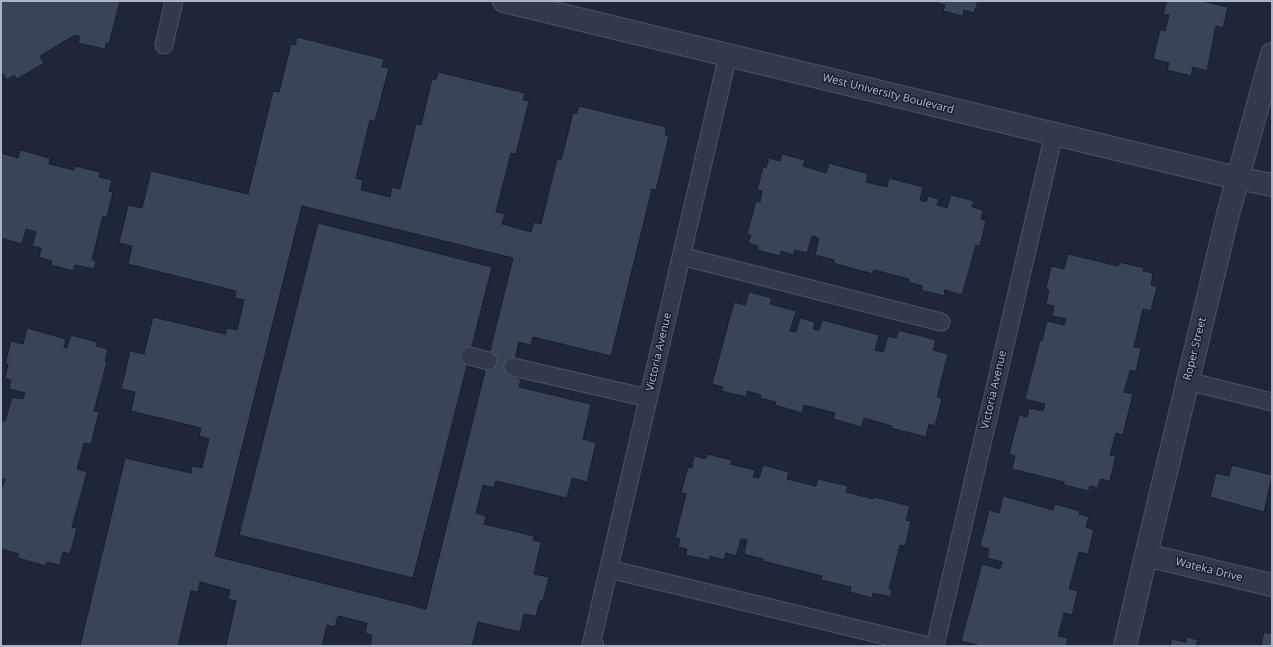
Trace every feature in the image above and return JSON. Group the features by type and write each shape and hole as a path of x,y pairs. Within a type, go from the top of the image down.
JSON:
{"street":[{"name":"West University Boulevard","path":"504,1 1237,178 1272,185"},
{"name":"Roper Street","path":"1125,646 1237,178 1252,131 1272,54"},
{"name":"Wateka Drive","path":"1146,554 1272,585"}],"lane":[{"path":"164,45 174,1"},
{"name":"Victoria Avenue","path":"595,646 591,645 728,55"},
{"name":"Victoria Avenue","path":"935,646 1054,134"},
{"path":"681,256 941,322"},
{"path":"470,356 488,361"},
{"path":"513,367 648,398"},
{"path":"1187,382 1272,402"},
{"path":"609,569 928,646"}],"building":[{"path":"1,1 120,1 109,44 106,43 105,49 78,43 80,37 75,35 40,56 44,63 17,79 14,75 7,80 3,74 1,75"},
{"path":"929,1 978,1 974,13 964,10 963,16 943,11 945,5"},
{"path":"1167,1 1201,1 1228,7 1223,28 1216,26 1207,71 1193,67 1191,76 1167,70 1169,63 1153,59 1160,30 1165,31 1169,15 1163,14"},
{"path":"297,37 384,59 382,67 389,68 375,121 370,120 356,178 363,180 361,190 390,197 392,187 400,189 416,124 421,125 432,79 436,80 438,72 525,93 523,100 529,101 516,154 511,153 496,212 505,214 502,224 531,232 534,222 541,224 557,159 561,160 573,113 577,113 579,106 666,127 665,135 669,136 656,190 652,189 611,356 533,337 531,345 519,342 513,367 511,376 521,379 519,387 591,404 583,439 596,443 587,482 572,478 567,498 496,481 494,488 483,485 476,513 486,516 484,524 534,536 533,540 541,542 534,574 549,577 543,601 540,601 536,616 524,614 520,632 478,622 472,646 370,646 372,635 365,633 367,623 338,616 335,627 327,625 322,646 226,646 236,601 228,599 230,590 200,582 198,592 191,591 178,646 80,646 125,458 191,473 192,466 202,468 209,439 199,436 201,428 131,411 135,392 121,389 130,351 144,354 153,317 225,334 227,328 237,330 244,300 235,298 236,291 128,264 132,246 119,243 128,205 142,208 151,171 248,194 273,91 279,92 291,44 295,45","holes":["302,206 513,258 426,609 215,556"]},
{"path":"20,150 50,158 49,164 74,170 75,166 100,172 99,177 112,180 109,191 113,192 107,217 103,216 92,260 96,261 94,269 75,265 73,271 51,265 52,261 39,257 41,248 32,246 36,232 26,229 22,244 1,238 1,153 18,158"},
{"path":"782,154 805,160 803,166 826,173 829,163 868,174 866,182 887,187 889,178 923,187 920,200 926,202 928,196 939,199 937,205 947,208 951,195 974,201 972,207 983,210 981,219 986,221 980,246 976,245 962,295 945,290 944,296 921,290 922,286 909,282 909,279 874,270 873,274 833,263 834,260 815,255 819,238 812,236 807,253 795,250 794,255 781,251 780,256 757,250 758,246 748,243 751,235 747,234 756,201 760,202 762,191 757,190 763,167 766,168 769,158 780,161"},
{"path":"318,223 492,267 413,578 239,535"},
{"path":"1068,254 1118,266 1119,262 1144,268 1143,271 1153,273 1151,285 1157,287 1151,311 1143,309 1134,347 1141,348 1136,372 1130,370 1124,392 1133,394 1123,435 1116,433 1110,455 1116,456 1110,481 1100,479 1098,488 1090,486 1089,491 1064,485 1064,482 1012,469 1015,456 1009,454 1019,415 1027,417 1029,408 1043,411 1045,404 1025,399 1040,340 1042,341 1047,321 1064,325 1066,319 1052,316 1054,306 1046,304 1049,290 1046,289 1051,266 1064,269"},
{"path":"749,292 772,298 770,304 796,311 790,331 796,332 800,318 815,322 813,329 819,330 822,320 879,335 875,350 883,352 888,336 896,338 899,330 936,340 933,350 948,354 937,397 942,399 935,426 929,424 926,437 891,428 892,426 864,418 861,427 833,419 835,413 804,405 802,413 775,405 776,402 760,398 761,395 747,391 746,397 721,391 723,387 712,384 734,302 745,305"},
{"path":"27,328 66,339 64,347 67,348 71,335 97,342 96,346 108,349 105,361 107,362 94,411 99,412 91,444 84,443 77,469 87,472 72,527 77,528 70,554 63,552 60,565 47,562 46,566 18,558 19,554 1,549 1,485 3,486 5,479 1,478 1,421 5,421 12,397 23,399 25,393 9,389 11,380 5,378 8,364 5,364 11,341 23,344"},
{"path":"707,454 732,460 730,464 755,470 753,477 759,478 763,465 789,472 787,479 816,486 818,479 848,486 846,492 910,506 906,520 911,521 905,546 900,545 889,589 892,590 890,597 873,593 872,598 850,592 851,587 821,580 822,576 763,561 763,559 744,554 747,540 741,539 736,556 726,553 724,560 710,556 709,560 686,555 687,549 678,547 680,539 675,538 686,494 681,493 688,467 692,468 694,456 706,459"},
{"path":"1232,465 1272,475 1264,512 1210,497 1216,473 1229,476"},
{"path":"1003,496 1053,510 1055,504 1080,511 1079,514 1089,517 1086,527 1094,530 1088,554 1079,552 1069,589 1078,591 1072,615 1064,613 1058,636 1068,638 1066,646 980,646 961,641 982,564 1000,569 1002,562 987,558 989,549 980,546 989,510 999,513"},
{"path":"1264,632 1272,634 1272,646 1261,646"},
{"path":"1187,637 1198,640 1196,645 1200,646 1170,646 1172,639 1186,642"}]}
